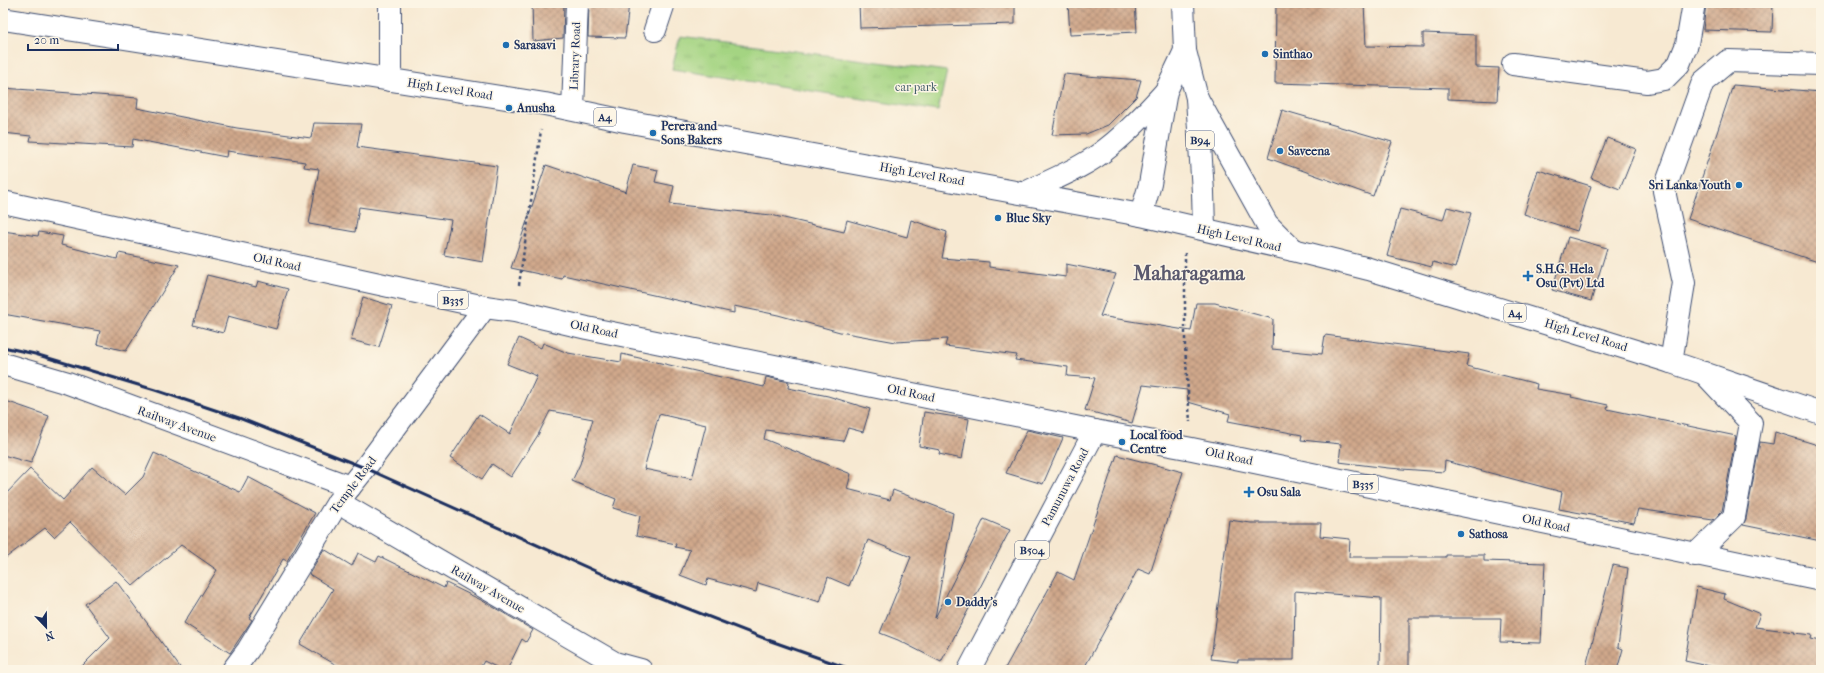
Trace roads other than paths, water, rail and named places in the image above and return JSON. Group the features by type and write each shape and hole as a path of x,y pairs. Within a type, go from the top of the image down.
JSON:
{"main road":[{"path":"390,3 390,80"},
{"name":"Library Road","path":"573,110 578,3"},
{"path":"655,30 664,3"},
{"name":"B94","path":"1183,3 1185,51 1197,98 1203,192 1194,227"},
{"path":"1513,64 1647,82 1664,79 1679,64 1687,44 1694,3"},
{"name":"High Level Road","path":"3,19 545,104 625,121 1141,215 1369,269 1671,362 1821,413"},
{"name":"B94","path":"1141,215 1150,184 1166,91 1185,51"},
{"path":"1671,362 1684,283 1664,191 1703,82 1728,61 1821,64"},
{"path":"1025,193 1073,169 1108,148 1166,91"},
{"path":"1197,98 1267,224 1293,250"},
{"name":"Old Road","path":"3,202 485,308 515,311 603,331 1095,431 1192,448 1695,555 1821,580"},
{"name":"Temple Road","path":"233,670 248,650 344,494 485,308"},
{"name":"Railway Avenue","path":"3,364 68,384 344,494 615,663 641,670"},
{"path":"1695,555 1734,517 1751,423 1704,373"},
{"name":"Pamunuwa Road","path":"969,670 1095,431"}],"railway":[{"path":"3,347 35,354 155,390 239,418 365,468 622,583 771,641 853,670"}],"place":[{"name":"Sarasavi","path":"506,45"},
{"name":"Sinthao","path":"1265,54"},
{"name":"Anusha","path":"509,108"},
{"name":"Perera and Sons Bakers","path":"653,133"},
{"name":"Saveena","path":"1280,151"},
{"name":"Sri Lanka Youth","path":"1739,185"},
{"name":"Blue Sky","path":"998,218"},
{"name":"S.H.G. Hela Osu (Pvt) Ltd","path":"1528,276"},
{"name":"Local food Centre","path":"1122,442"},
{"name":"Osu Sala","path":"1249,492"},
{"name":"Sathosa","path":"1461,534"},
{"name":"Daddy's","path":"948,602"}],"district":[{"name":"Maharagama","path":"1189,273"}],"park label":[{"name":"car park","path":"916,87"}]}
